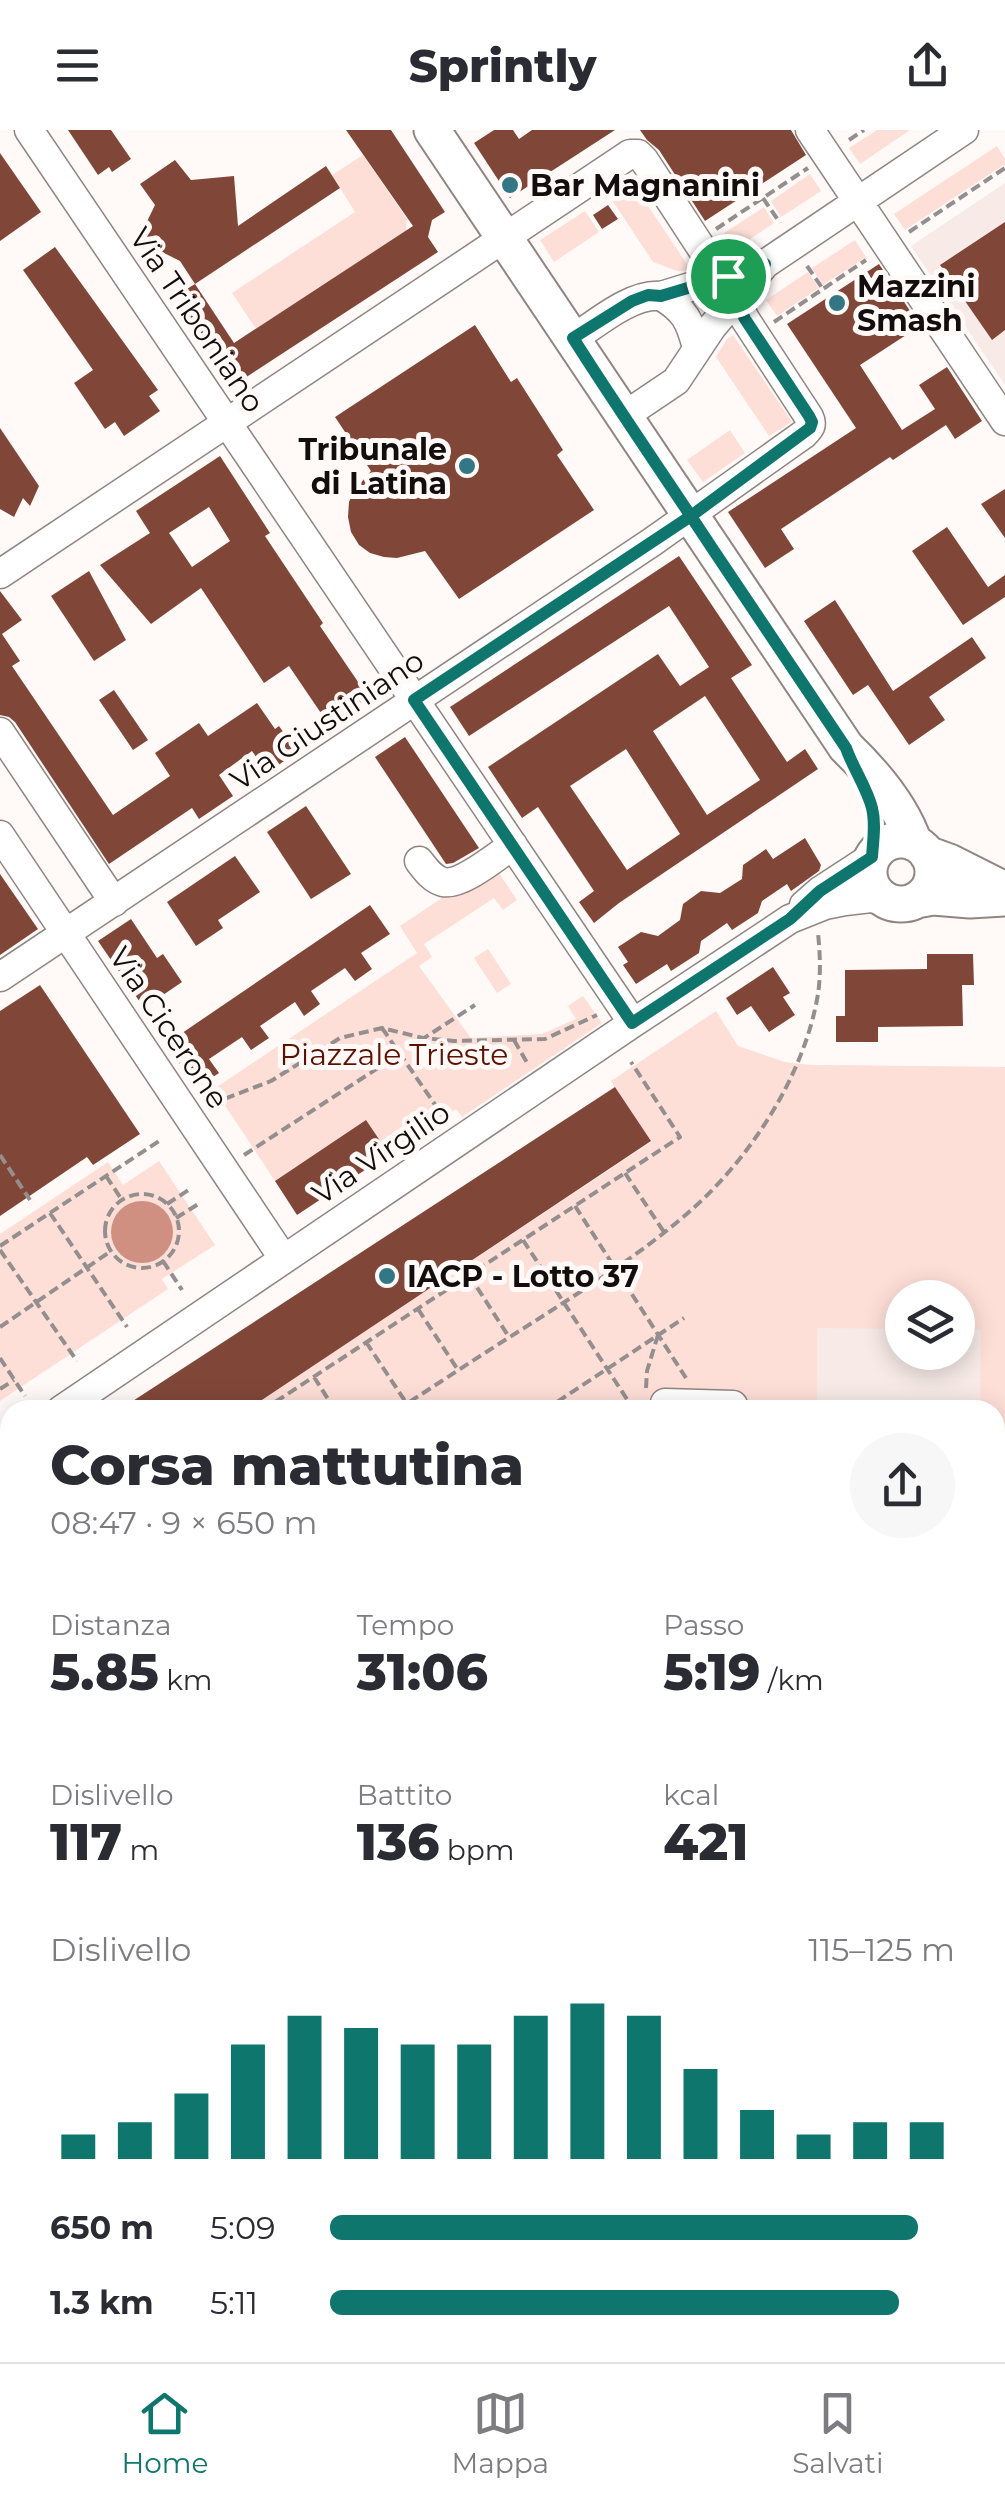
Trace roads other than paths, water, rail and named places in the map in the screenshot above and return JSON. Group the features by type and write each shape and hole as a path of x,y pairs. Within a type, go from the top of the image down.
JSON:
{"main road":[{"path":"432,130 846,748 872,804 872,886 901,901 933,897 970,900 1005,894"},
{"path":"846,748 866,766 932,864 933,874 924,893 901,901"},
{"path":"872,857 886,844 905,840 1005,894"}],"street":[{"name":"Via Triboniano","path":"29,130 632,1023"},
{"path":"810,130 1005,422"},
{"path":"573,338 648,295 733,285 964,130"},
{"path":"0,574 630,154 638,154 644,160 710,260 733,285"},
{"path":"624,416 676,381 733,285"},
{"name":"Via Giustiniano","path":"0,977 691,516 804,434 812,422 745,319 733,285"},
{"path":"661,296 686,316 697,348"},
{"name":"Via Cicerone","path":"0,732 114,902"},
{"name":"Via Cicerone","path":"0,835 283,1258"},
{"path":"420,861 431,876 457,882 513,845"},
{"path":"804,921 820,891 872,857"},
{"path":"804,921 825,905 844,901 901,901"},
{"name":"Via Virgilio","path":"76,1400 632,1023 804,921"}],"place":[{"name":"Bar Magnanini","path":"510,185"},
{"name":"Mazzini Smash","path":"837,303"},
{"name":"Tribunale di Latina","path":"467,466"},
{"name":"IACP - Lotto 37","path":"387,1276"}],"park label":[{"name":"Piazzale Trieste","path":"394,1054"}]}
